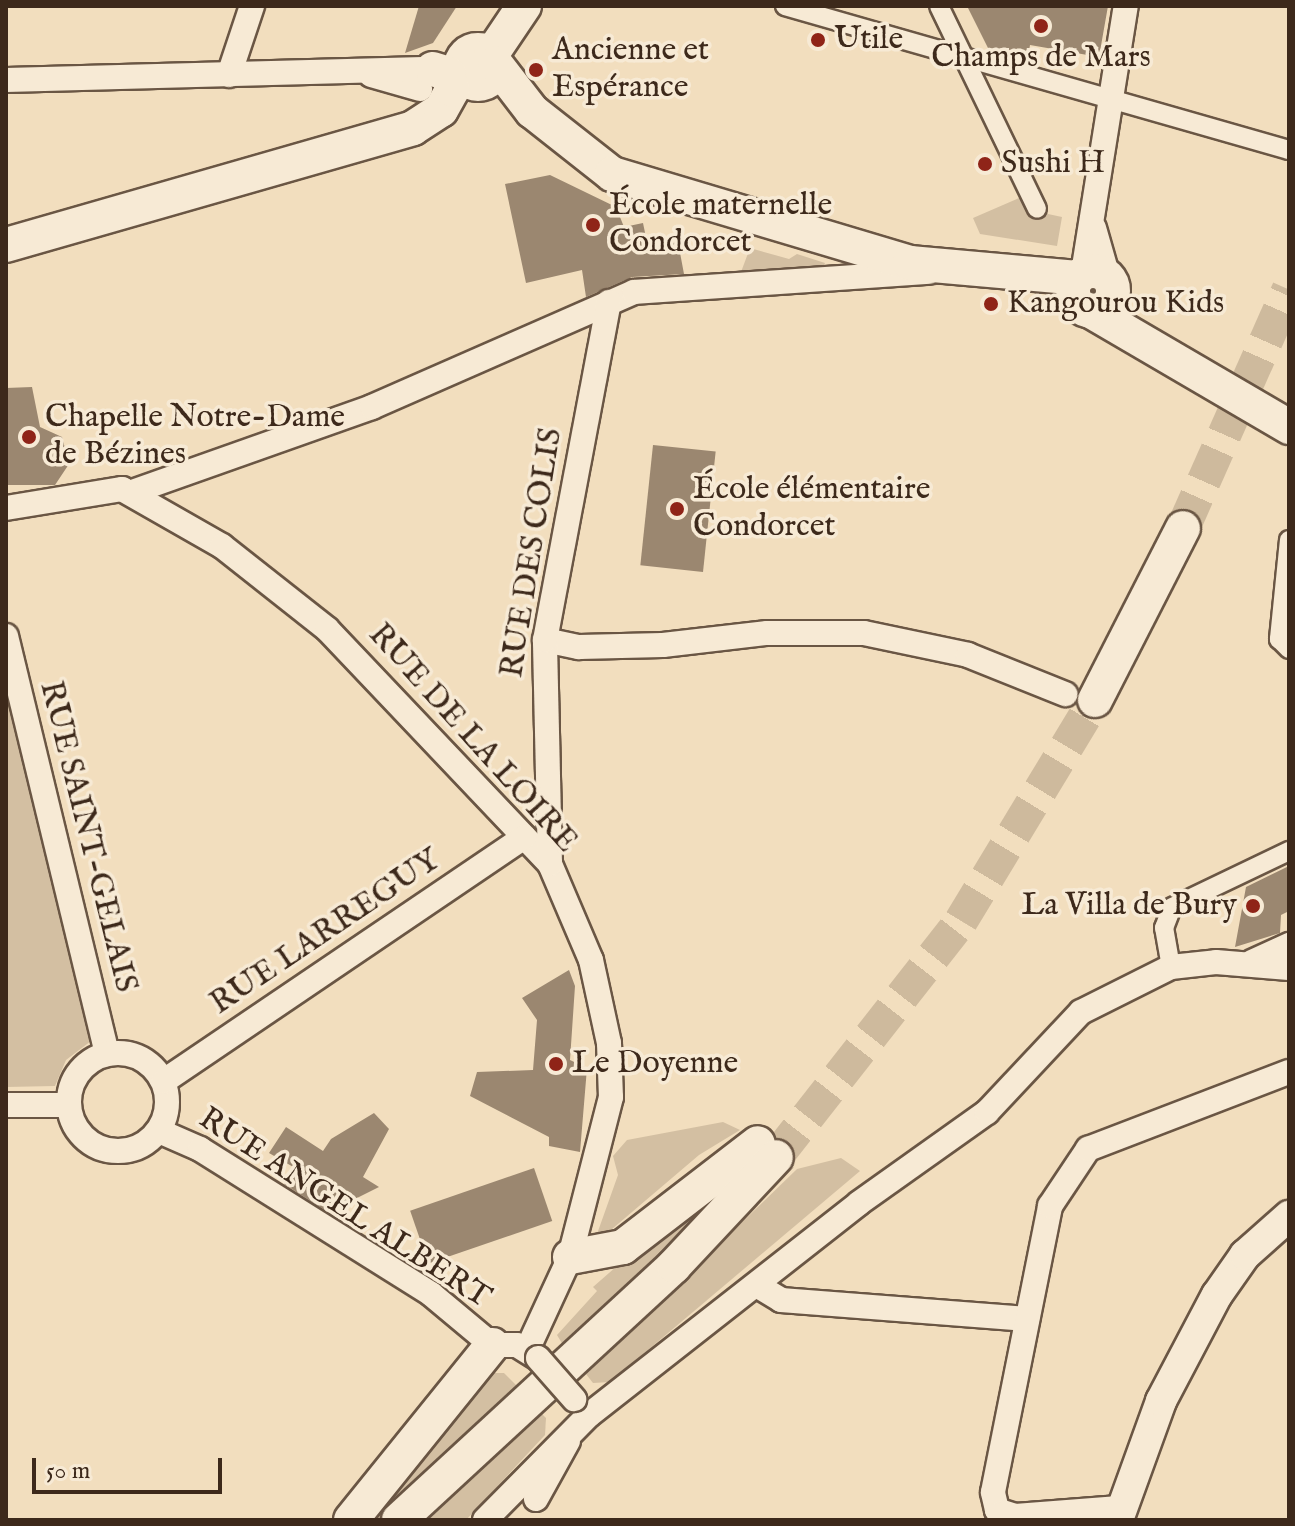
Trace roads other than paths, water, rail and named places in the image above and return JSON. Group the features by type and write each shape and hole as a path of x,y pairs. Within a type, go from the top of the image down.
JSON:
{"main road":[{"path":"6,245 428,121 459,76 524,6"},
{"path":"459,76 532,111 612,174 858,249 953,269 1002,272 1091,289 1157,351 1289,427"},
{"path":"1080,697 1183,528"},
{"path":"399,1520 674,1266 767,1150 623,1247 570,1257"},
{"path":"351,1520 492,1345"}],"street":[{"path":"229,75 252,6"},
{"path":"785,6 964,61 1289,150"},
{"path":"939,6 1037,209"},
{"path":"1091,289 1091,218 1126,6"},
{"path":"6,80 337,71 459,76"},
{"path":"6,508 135,491 372,407 609,302 653,289 953,269"},
{"name":"RUE DES COLIS","path":"550,864 545,640 609,302"},
{"name":"RUE DE LA LOIRE","path":"135,491 271,578 438,741 550,864 591,960 611,1067 607,1130 570,1257 532,1354"},
{"path":"1289,540 1279,639 1289,649"},
{"path":"545,640 621,646 767,633 864,633 968,655 1080,697"},
{"name":"RUE SAINT-GELAIS","path":"6,636 107,1054"},
{"name":"RUE LARREGUY","path":"164,1081 524,837"},
{"path":"1171,967 1164,928 1172,907 1289,851"},
{"path":"1246,964 1289,945"},
{"path":"485,1519 579,1414 758,1286 859,1203 987,1112 1081,1012 1171,967 1246,964 1289,968"},
{"path":"107,1054 140,1057 164,1081 168,1107 159,1131 131,1150 98,1147 74,1124 68,1105 82,1068 107,1054"},
{"path":"1289,1072 1088,1149 1050,1206 993,1492 997,1510 1015,1516 1118,1514 1161,1401 1217,1295 1245,1255 1289,1216"},
{"path":"6,1105 68,1105"},
{"name":"RUE ANGEL ALBERT","path":"159,1131 200,1149 431,1294 492,1345"},
{"path":"758,1286 781,1300 1027,1319"},
{"path":"492,1345 532,1354 579,1414"},
{"path":"542,1510 579,1414"},
{"path":"527,1470 542,1510"},
{"path":"485,1519 542,1510"}],"tunnel":[{"path":"1183,528 1289,289"},
{"path":"776,1157 961,921 1095,700"}],"place":[{"name":"Champs de Mars","path":"1041,26"},
{"name":"Utile","path":"818,40"},
{"name":"Ancienne et Espérance","path":"536,70"},
{"name":"Sushi H","path":"985,164"},
{"name":"École maternelle Condorcet","path":"593,225"},
{"name":"Kangourou Kids","path":"991,304"},
{"name":"Chapelle Notre-Dame de Bézines","path":"29,437"},
{"name":"École élémentaire Condorcet","path":"677,509"},
{"name":"La Villa de Bury","path":"1253,906"},
{"name":"Le Doyenne","path":"556,1064"}]}
